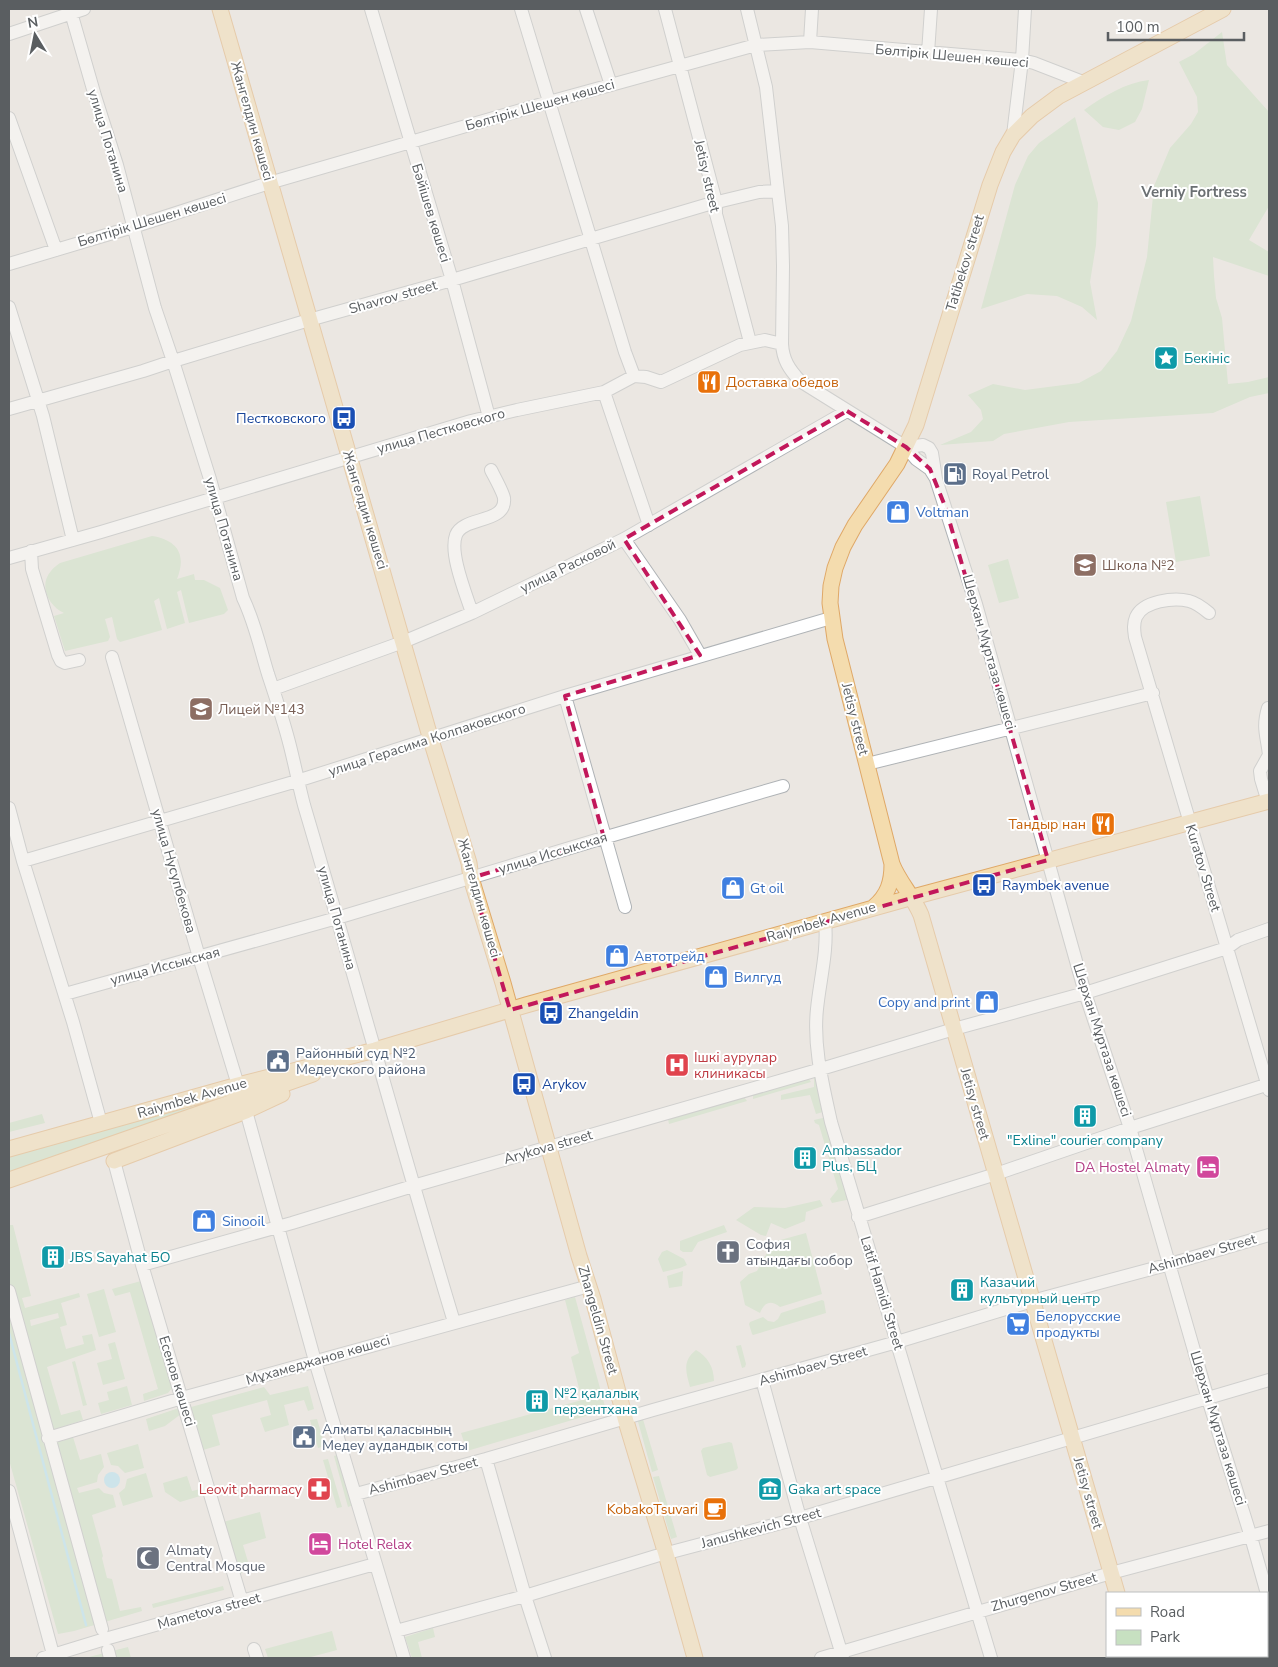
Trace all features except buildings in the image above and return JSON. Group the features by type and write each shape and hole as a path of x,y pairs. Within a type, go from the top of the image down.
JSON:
{"main road":[{"name":"Жангелдин көшесі","path":"220,9 431,740 469,863 471,878 510,1010"},
{"name":"Tatibekov street","path":"831,618 831,586 835,568 843,547 855,525 892,472 916,426 990,184 1003,152 1013,135 1032,116 1059,96 1223,9"},
{"name":"Jetisy street","path":"831,618 892,864 895,873 912,897 921,915 1117,1592"},
{"name":"Raiymbek Avenue","path":"9,1149 238,1085 375,1050 872,908 1268,801"},
{"path":"872,908 886,894 892,875 892,864"},
{"name":"Zhangeldin Street","path":"510,1010 695,1658"},
{"name":"Raiymbek Avenue","path":"9,1180 340,1065 375,1050"},
{"name":"Raiymbek Avenue","path":"114,1161 246,1111 340,1065"}],"street":[{"path":"9,34 71,11 84,9"},
{"name":"Бәйішев көшесі","path":"371,9 452,280 489,417"},
{"path":"521,9 625,352 634,376 646,377 662,382 740,345 765,340 782,344"},
{"path":"586,9 611,85"},
{"name":"Jetisy street","path":"665,9 716,202 716,214 750,342"},
{"path":"748,9 766,87 782,226 782,344 787,367 800,381 906,447"},
{"path":"810,42 812,9"},
{"path":"928,53 931,9"},
{"path":"1013,135 1022,60 1025,9"},
{"name":"улица Потанина","path":"71,11 117,165 155,308 215,498 243,598 259,639 290,746 297,781 454,1322"},
{"name":"Бөлтірік Шешен көшесі","path":"9,264 133,227 269,183 549,102 756,45 810,42 1022,60 1083,82"},
{"path":"9,118 56,250"},
{"name":"Shavrov street","path":"9,409 143,372 173,361 309,320 716,202 759,192 778,191"},
{"path":"9,307 39,400 73,540"},
{"name":"улица Пестковского","path":"9,558 489,417 604,392 634,376"},
{"path":"604,392 649,525"},
{"name":"улица Расковой","path":"273,689 403,642 472,613 624,540 847,411"},
{"name":"Шерхан Мұртаза көшесі","path":"906,447 916,459 930,469 936,479 976,604 1086,993 1130,1128 1208,1399 1266,1592"},
{"path":"472,613 458,571 454,543 456,533 463,527 496,514 502,505 504,497 491,470"},
{"path":"624,540 680,620 700,655"},
{"path":"31,552 32,570 58,655 65,663 78,660"},
{"name":"Kuratov Street","path":"1209,613 1198,604 1187,600 1170,599 1147,607 1136,616 1134,627 1269,1087"},
{"name":"улица Герасима Колпаковского","path":"23,861 297,781 565,696 831,618"},
{"name":"улица Нусупбекова","path":"112,656 238,1085"},
{"path":"866,764 1153,694"},
{"path":"565,696 625,907"},
{"path":"1268,708 1264,722 1269,755 1260,771 1260,779 1268,801"},
{"name":"улица Иссыкская","path":"64,994 337,918 783,786"},
{"path":"9,808 100,1124"},
{"name":"Latif Hamidi Street","path":"825,921 827,935 817,1009 816,1045 831,1122 991,1658"},
{"name":"Arykova street","path":"142,1265 279,1227 413,1186 954,1029 1086,993 1227,948 1238,940 1269,929"},
{"path":"858,1217 996,1174 1130,1128 1269,1087"},
{"path":"246,1111 315,1361 404,1658"},
{"name":"Есенов көшесі","path":"114,1161 142,1265 242,1602"},
{"name":"Ashimbaev Street","path":"356,1494 486,1459 897,1342 1032,1301 1269,1235"},
{"name":"Мұхамеджанов көшесі","path":"48,1438 182,1398 589,1286"},
{"path":"9,1291 102,1629"},
{"path":"762,1380 800,1518 842,1655"},
{"name":"Janushkevich Street","path":"396,1630 525,1596 666,1554 800,1518 1269,1380"},
{"path":"486,1459 525,1596 545,1658"},
{"path":"9,1491 50,1657"},
{"name":"Zhurgenov Street","path":"821,1658 842,1655 1111,1573 1269,1531"},
{"name":"Mametovа street","path":"50,1657 105,1639 375,1564"}],"highlighted area":[{"path":"847,411 906,447 930,469 945,506 1048,860 510,1010 471,878 604,838 565,696 700,655 624,539"}],"green space":[{"path":"1222,32 1227,65 1269,112 1269,206 1249,240 1269,252 1269,276 1213,257 1216,298 1222,318 1228,384 1269,377 1269,393 1250,397 1213,413 1069,422 1004,434 993,441 940,445 971,432 983,419 981,410 968,395 993,384 1025,390 1079,383 1101,371 1117,351 1131,321 1147,257 1154,186 1170,148 1191,124 1198,112 1197,97 1179,62 1194,54"},
{"path":"1149,80 1142,109 1135,122 1119,130 1103,127 1084,110 1115,91"},
{"path":"1075,117 1098,203 1096,245 1090,282 1097,320 1082,307 1057,296 1027,294 981,309 1015,185 1028,156 1039,143"},
{"path":"1200,496 1210,556 1176,562 1166,502"},
{"path":"152,536 168,541 178,550 181,562 177,579 194,574 195,580 204,580 220,588 228,610 224,614 189,623 181,590 177,592 185,623 167,629 159,598 154,601 162,630 120,642 117,639 112,617 105,619 110,637 108,641 65,651 54,616 64,613 50,601 45,589 47,577 52,570 60,563"},
{"path":"1008,559 1019,598 999,603 988,565"},
{"path":"299,1074 208,1102 9,1173 9,1157"},
{"path":"808,1078 811,1082 753,1099 753,1093"},
{"path":"814,1078 818,1078 826,1111 816,1114 810,1095 781,1100 781,1095 814,1087"},
{"path":"744,1097 747,1101 669,1124 668,1119"},
{"path":"42,1114 45,1123 9,1132 9,1123"},
{"path":"827,1117 851,1199 832,1203 830,1199 838,1189 819,1125 814,1120"},
{"path":"820,1200 823,1206 806,1212 805,1221 785,1229 771,1223 766,1236 736,1220 754,1207 785,1208"},
{"path":"9,1225 13,1225 31,1296 22,1298 25,1308 79,1293 80,1297 61,1303 67,1325 60,1327 66,1349 84,1344 82,1336 92,1334 96,1350 47,1367 61,1415 80,1410 83,1420 59,1428 62,1441 73,1437 80,1460 101,1454 104,1467 98,1475 97,1482 77,1488 79,1493 99,1488 104,1493 113,1495 116,1507 92,1515 107,1578 112,1579 120,1611 141,1607 142,1611 58,1634 9,1460","holes":["58,1313 59,1318 31,1326 30,1320"]},
{"path":"724,1225 727,1232 698,1242 692,1252 680,1250 680,1241"},
{"path":"806,1233 822,1294 780,1307 773,1303 768,1303 760,1313 745,1305 740,1282 749,1274 757,1271 773,1242"},
{"path":"667,1250 684,1259 687,1265 663,1272 658,1259 662,1252"},
{"path":"683,1271 682,1286 669,1288 667,1276"},
{"path":"141,1281 172,1388 168,1393 144,1401 143,1394 158,1389 130,1292 115,1296 112,1289"},
{"path":"104,1289 116,1332 99,1337 87,1294"},
{"path":"575,1297 606,1410 467,1451 461,1433 582,1400 571,1357 579,1353 565,1300"},
{"path":"822,1300 824,1301 826,1313 752,1334 750,1322 763,1317 768,1321 774,1322 781,1313"},
{"path":"115,1342 125,1379 103,1385 97,1363 112,1359 108,1344"},
{"path":"741,1345 746,1364 742,1368 736,1346"},
{"path":"696,1350 709,1362 713,1371 714,1381 690,1387 686,1367 689,1358"},
{"path":"75,1361 87,1405 83,1406 72,1362"},
{"path":"127,1386 132,1405 101,1414 98,1403 109,1400 107,1392"},
{"path":"308,1386 314,1409 308,1411 304,1400 284,1405 289,1425 265,1432 260,1418 271,1415 267,1400 212,1415 220,1445 203,1450 191,1407 264,1387 270,1395"},
{"path":"179,1408 181,1414 165,1426 149,1431 146,1419"},
{"path":"642,1416 658,1470 652,1472 637,1418"},
{"path":"317,1419 325,1446 318,1448 310,1420"},
{"path":"732,1443 738,1468 710,1477 707,1475 701,1451 703,1448"},
{"path":"138,1444 144,1468 125,1473 118,1466 111,1465 107,1453"},
{"path":"340,1454 356,1504 348,1507 334,1456"},
{"path":"328,1459 342,1507 337,1508 323,1460"},
{"path":"146,1473 153,1497 123,1506 119,1493 125,1488 127,1479"},
{"path":"187,1476 192,1491 205,1488 207,1494 180,1502 165,1492 163,1483"},
{"path":"659,1476 677,1537 671,1539 653,1477"},
{"path":"260,1512 266,1538 243,1545 249,1565 238,1577 223,1522"},
{"path":"223,1586 224,1590 153,1608 152,1604"},
{"path":"433,1628 435,1637 418,1642 422,1658 412,1658 405,1637"},
{"path":"332,1631 337,1650 307,1658 268,1658 265,1649"},
{"path":"128,1647 131,1658 85,1658"}],"water":[{"path":"109,1472 115,1472 120,1477 118,1486 109,1488 104,1483 104,1477"}],"waterway":[{"path":"9,1333 86,1625"}],"place":[{"name":"Бекініс","path":"1166,358"},
{"name":"Доставка обедов","path":"709,382"},
{"name":"Пестковского","path":"344,418"},
{"name":"Royal Petrol","path":"955,474"},
{"name":"Voltman","path":"898,512"},
{"name":"Школа №2","path":"1085,565"},
{"name":"Лицей №143","path":"201,709"},
{"name":"Тандыр нан","path":"1103,824"},
{"name":"Raymbek avenue","path":"984,885"},
{"name":"Gt oil","path":"733,888"},
{"name":"Автотрейд","path":"617,956"},
{"name":"Вилгуд","path":"716,977"},
{"name":"Copy and print","path":"987,1002"},
{"name":"Zhangeldin","path":"551,1013"},
{"name":"Районный суд №2 Медеуского района","path":"278,1061"},
{"name":"Ішкі аурулар клиникасы","path":"677,1065"},
{"name":"Arykov","path":"524,1084"},
{"name":"\"Exline\" courier company","path":"1085,1116"},
{"name":"Ambassador Plus, БЦ","path":"805,1158"},
{"name":"DA Hostel Almaty","path":"1208,1167"},
{"name":"Sinooil","path":"204,1221"},
{"name":"София атындағы собор","path":"728,1252"},
{"name":"JBS Sayahat БО","path":"53,1257"},
{"name":"Казачий культурный центр","path":"962,1290"},
{"name":"Белорусские продукты","path":"1018,1324"},
{"name":"№2 қалалық перзентхана","path":"537,1401"},
{"name":"Алматы қаласының Медеу аудандық соты","path":"304,1437"},
{"name":"Leovit pharmacy","path":"319,1489"},
{"name":"Gaka art space","path":"770,1489"},
{"name":"KobakoTsuvari","path":"715,1509"},
{"name":"Hotel Relax","path":"320,1544"},
{"name":"Almaty Central Mosque","path":"148,1558"}],"district":[{"name":"Verniy Fortress","path":"1194,192"}]}
